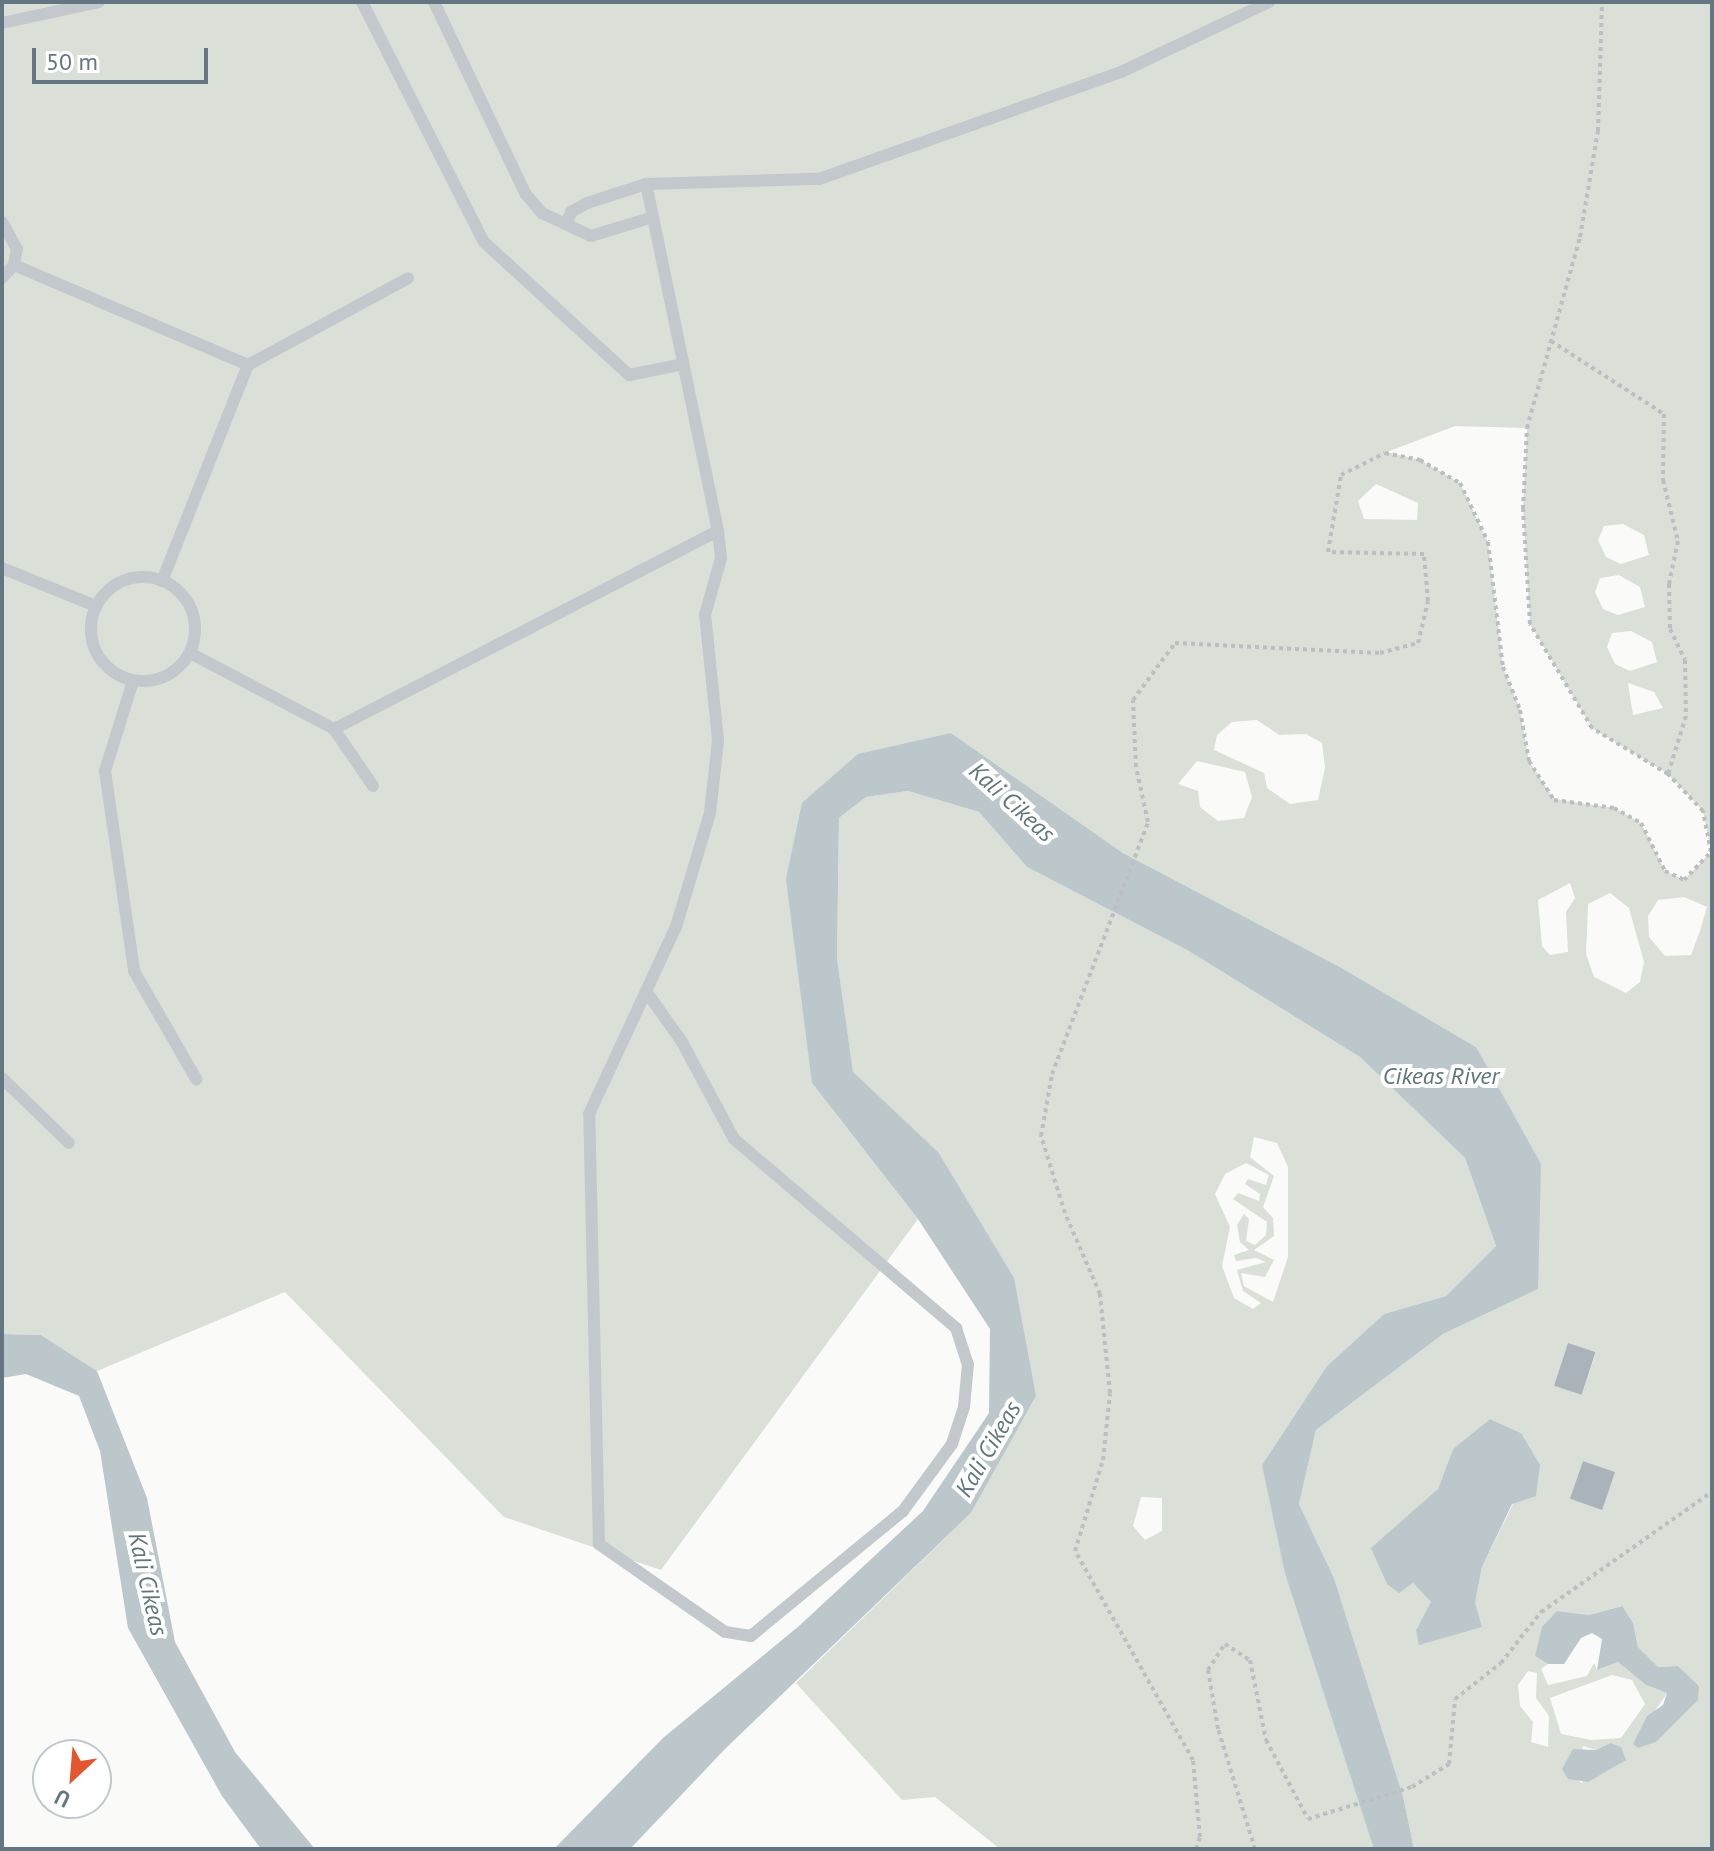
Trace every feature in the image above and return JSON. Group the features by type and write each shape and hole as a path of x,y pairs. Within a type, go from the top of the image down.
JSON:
{"lane":[{"path":"2,23 99,2"},
{"path":"362,2 484,242 629,375 683,364"},
{"path":"434,2 525,193 542,213 591,236 650,218"},
{"path":"566,224 571,212 587,203 646,184 819,179 1121,72 1269,2"},
{"path":"646,184 650,218 718,531 721,558 705,615 718,740 710,813 676,927 648,994 611,1058 589,1114 599,1544 725,1632 751,1636 903,1511 952,1444 964,1407 968,1364 956,1328 734,1139 682,1042 648,994"},
{"path":"2,222 13,234 14,265 2,278"},
{"path":"14,265 248,365"},
{"path":"162,581 248,365 408,278"},
{"path":"334,729 718,531"},
{"path":"2,568 96,606"},
{"path":"124,580 162,581 177,589 194,619 190,653 167,676 133,681 101,661 92,643 96,606 124,580"},
{"path":"190,653 334,729 373,786"},
{"path":"133,681 105,771 134,971 196,1079"},
{"path":"2,1078 69,1143"}],"path":[{"path":"1196,1849 1200,1837 1193,1760 1075,1551 1103,1460 1110,1393 1100,1294 1065,1213 1041,1136 1052,1074 1148,822 1136,767 1133,700 1175,643 1380,653 1418,643 1428,601 1424,554 1328,552 1341,475 1385,453 1420,460 1460,483 1483,530 1503,667 1520,710 1529,761 1554,800 1614,808 1641,823 1665,871 1684,880 1711,852 1703,811 1668,774 1592,728 1530,624 1523,509 1527,428 1580,237 1598,131 1602,2"},
{"path":"1551,341 1664,414 1663,480 1678,541 1669,584 1670,629 1685,660 1686,716 1668,774"},
{"path":"1255,1849 1218,1729 1208,1670 1225,1644 1250,1660 1266,1740 1308,1819 1412,1787 1449,1764 1455,1699 1501,1663 1541,1612 1712,1492"}],"shaded area":[{"path":"2,2 1712,2 1712,1849 1414,1849 1403,1796 1334,1578 1299,1504 1316,1430 1443,1334 1538,1289 1476,1047 1340,967 1123,853 951,733 802,803 812,1083 918,1219 661,1570 504,1517 285,1292 97,1371 41,1335 2,1334","holes":["1455,426 1527,428 1523,509 1530,624 1592,728 1668,774 1703,811 1711,852 1684,880 1665,871 1641,823 1614,808 1554,799 1529,761 1520,710 1503,667 1488,542 1460,483 1420,460 1387,452","1376,484 1418,503 1417,520 1364,519 1358,501","1623,524 1644,535 1649,555 1621,564 1606,557 1598,540 1604,526","1619,575 1640,587 1645,607 1618,615 1603,609 1595,592 1600,578","1631,631 1652,642 1657,662 1630,671 1615,664 1607,647 1612,633","1628,683 1654,692 1663,708 1633,715","1257,720 1279,735 1306,734 1322,743 1325,768 1318,800 1290,804 1267,788 1264,773 1214,750 1217,735 1232,722","1197,761 1245,772 1252,797 1244,818 1218,821 1200,807 1198,791 1178,784","1570,883 1575,898 1566,912 1568,952 1550,955 1542,946 1538,900","1610,893 1629,908 1644,962 1640,982 1626,993 1594,977 1586,954 1588,904","1684,897 1707,907 1691,955 1665,956 1649,937 1648,916 1658,900","1569,1344 1596,1352 1582,1394 1555,1385","1490,1419 1521,1433 1513,1504 1482,1567 1475,1603 1416,1629 1432,1603 1413,1583 1410,1518 1438,1489 1453,1449","1583,1461 1615,1472 1602,1509 1571,1499","1621,1606 1633,1623 1638,1647 1658,1667 1678,1666 1699,1686 1656,1742 1633,1744 1667,1693 1646,1685 1618,1662 1597,1670 1594,1663 1587,1676 1548,1685 1541,1669 1548,1664 1535,1656 1557,1611 1589,1615","1528,1671 1537,1673 1536,1698 1549,1716 1548,1747 1531,1742 1533,1722 1520,1706 1518,1685","1612,1675 1632,1680 1645,1704 1621,1738 1591,1740 1561,1734 1550,1698","1610,1743 1582,1783 1576,1779 1583,1746 1596,1750"]},
{"path":"908,791 979,812 1027,867 1187,950 1360,1057 1465,1158 1496,1246 1446,1296 1384,1314 1327,1366 1262,1465 1374,1849 1000,1849 935,1797 902,1800 796,1683 971,1513 1036,1396 938,1152 853,1073 837,958 839,818 866,797","holes":["1254,1137 1277,1143 1288,1167 1288,1257 1273,1302 1244,1286 1241,1273 1265,1277 1274,1260 1254,1250 1274,1236 1273,1218 1263,1207 1274,1176 1250,1157","1246,1163 1269,1175 1266,1185 1248,1179 1245,1184 1260,1194 1259,1201 1238,1193 1233,1199 1267,1222 1266,1235 1255,1245 1246,1241 1249,1219 1244,1214 1237,1225 1240,1242 1249,1250 1234,1255 1236,1261 1256,1258 1266,1262 1237,1270 1243,1291 1261,1303 1253,1309 1234,1298 1222,1266 1230,1227 1215,1194 1225,1174","1141,1497 1162,1498 1162,1531 1145,1540 1133,1526"]}],"water":[{"name":"Cikeas River","path":"951,733 1123,853 1340,967 1476,1047 1541,1164 1538,1289 1443,1334 1316,1430 1299,1504 1334,1578 1403,1796 1414,1849 1374,1849 1285,1573 1262,1465 1327,1366 1384,1314 1446,1296 1496,1246 1465,1158 1360,1057 1187,950 1027,867 979,812 908,791 866,797 839,818 837,958 853,1072 938,1152 1014,1278 1036,1396 971,1513 725,1749 630,1849 554,1849 663,1738 799,1626 923,1511 989,1413 990,1329 918,1219 812,1083 786,879 802,803 858,754"},
{"name":"Kali Cikeas","path":"2,1334 41,1335 97,1371 147,1498 175,1642 235,1752 315,1849 261,1849 222,1796 128,1628 100,1451 79,1396 26,1374 2,1378"},
{"path":"1490,1419 1521,1433 1540,1465 1536,1496 1512,1504 1482,1567 1475,1603 1482,1627 1419,1645 1416,1630 1431,1602 1413,1583 1399,1593 1387,1584 1371,1548 1438,1489 1453,1449"},
{"path":"1622,1606 1633,1623 1638,1647 1658,1667 1678,1666 1699,1686 1698,1700 1656,1742 1638,1748 1633,1744 1647,1716 1663,1705 1667,1693 1646,1685 1618,1662 1597,1670 1602,1639 1592,1633 1581,1638 1564,1664 1548,1664 1535,1656 1542,1627 1557,1611 1589,1615"},
{"path":"1610,1743 1621,1747 1626,1760 1588,1782 1568,1779 1562,1769 1573,1749 1596,1750"}],"building":[{"path":"1568,1343 1596,1352 1582,1395 1554,1386"},
{"path":"1583,1461 1615,1472 1602,1510 1570,1499"}]}
